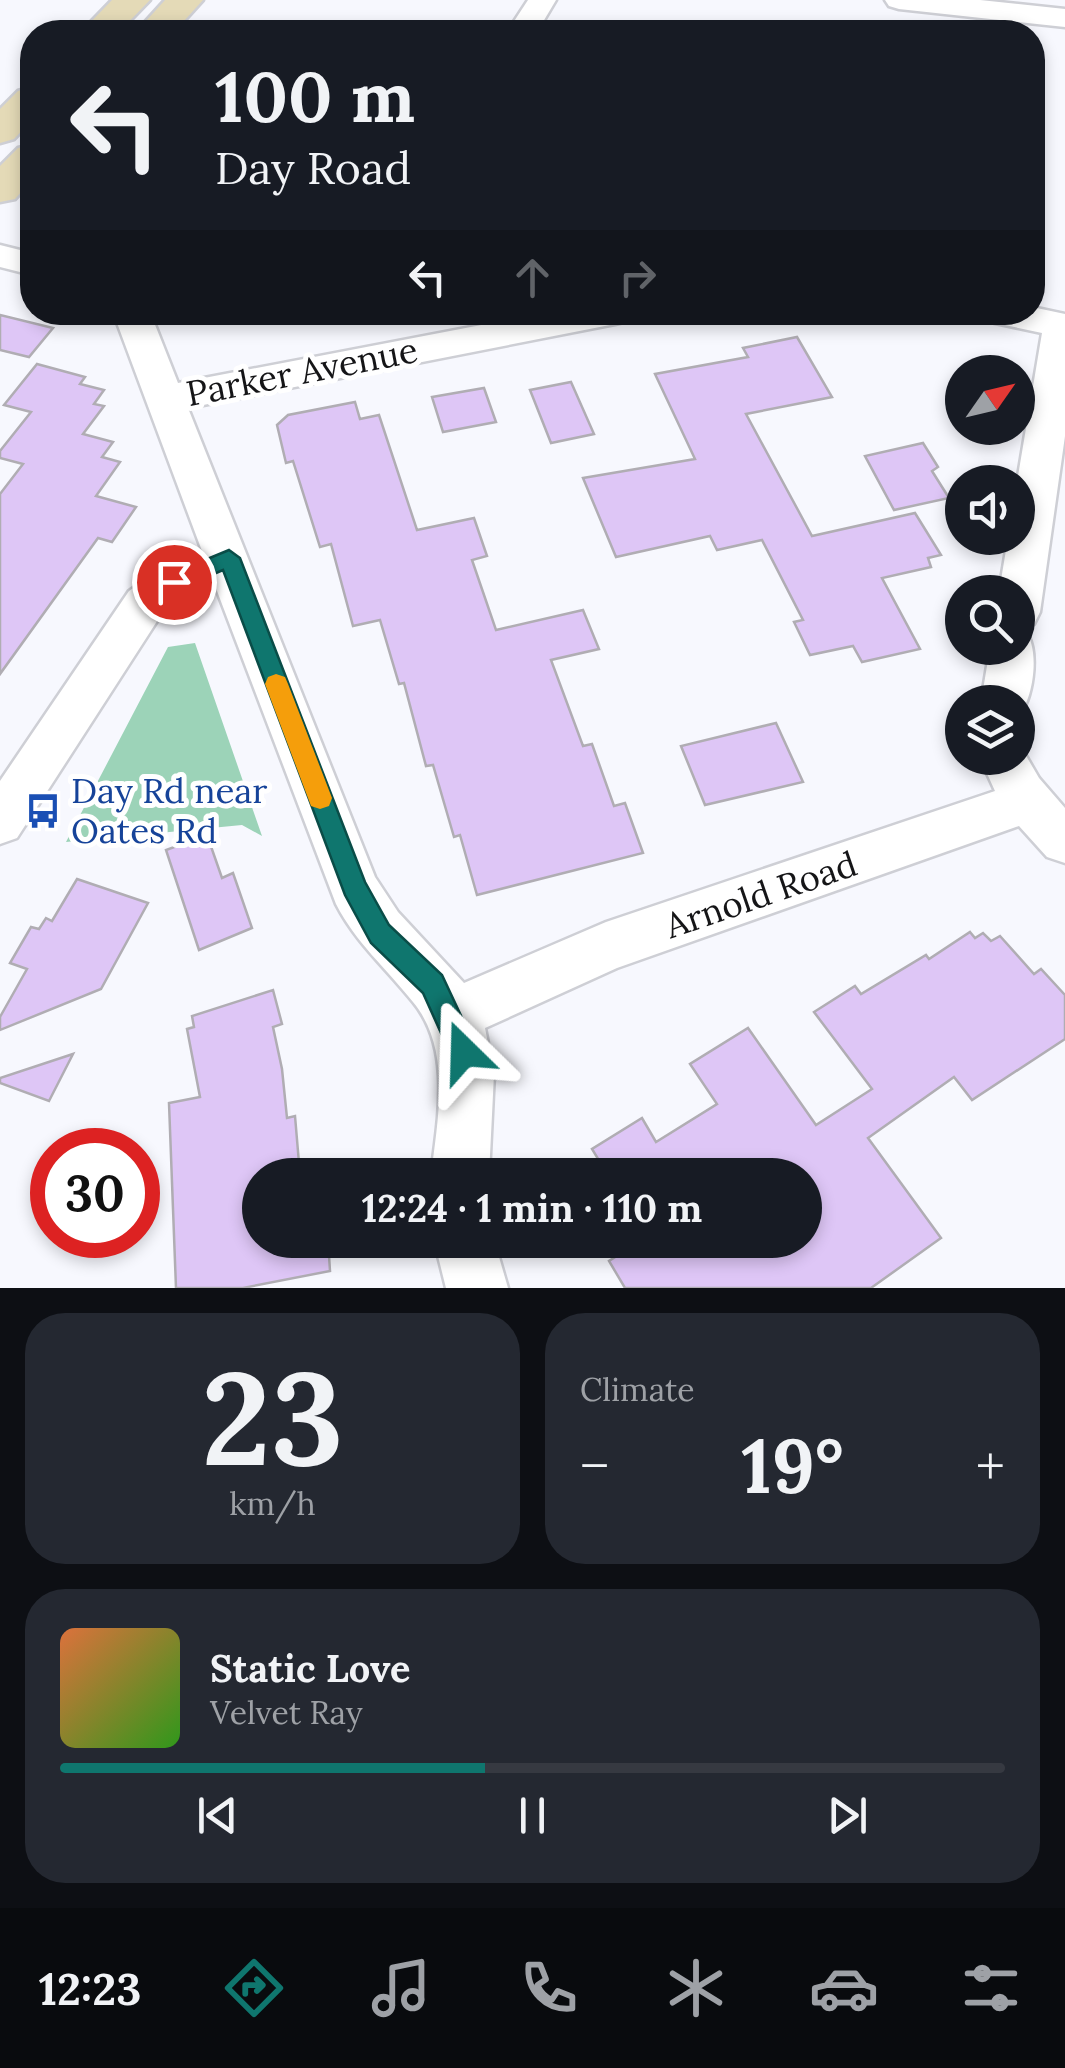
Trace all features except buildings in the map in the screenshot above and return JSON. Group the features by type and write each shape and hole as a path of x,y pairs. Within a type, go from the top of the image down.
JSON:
{"main road":[{"path":"111,20 130,0"},
{"path":"166,20 185,0"},
{"path":"0,131 20,111"},
{"path":"0,190 20,169"}],"street":[{"path":"899,0 1065,18"},
{"path":"136,325 360,900 380,934 432,984 450,1016 468,1077 461,1158"},
{"name":"Parker Avenue","path":"167,398 547,325"},
{"path":"1024,575 1063,326"},
{"path":"0,822 145,603 174,582 229,558"},
{"path":"1010,775 1028,802 1065,842"},
{"name":"Arnold Road","path":"450,1016 606,947 1028,802"},
{"path":"469,1258 477,1288"}],"green space":[{"path":"195,643 262,836 242,825 66,842 168,647"}],"slow traffic":[{"path":"276,684 320,798"}],"place":[{"name":"Day Rd near Oates Rd","path":"43,811"}],"route":[{"path":"174,582 229,558 354,887 380,934 432,984 443,1000 464,1052"}]}
